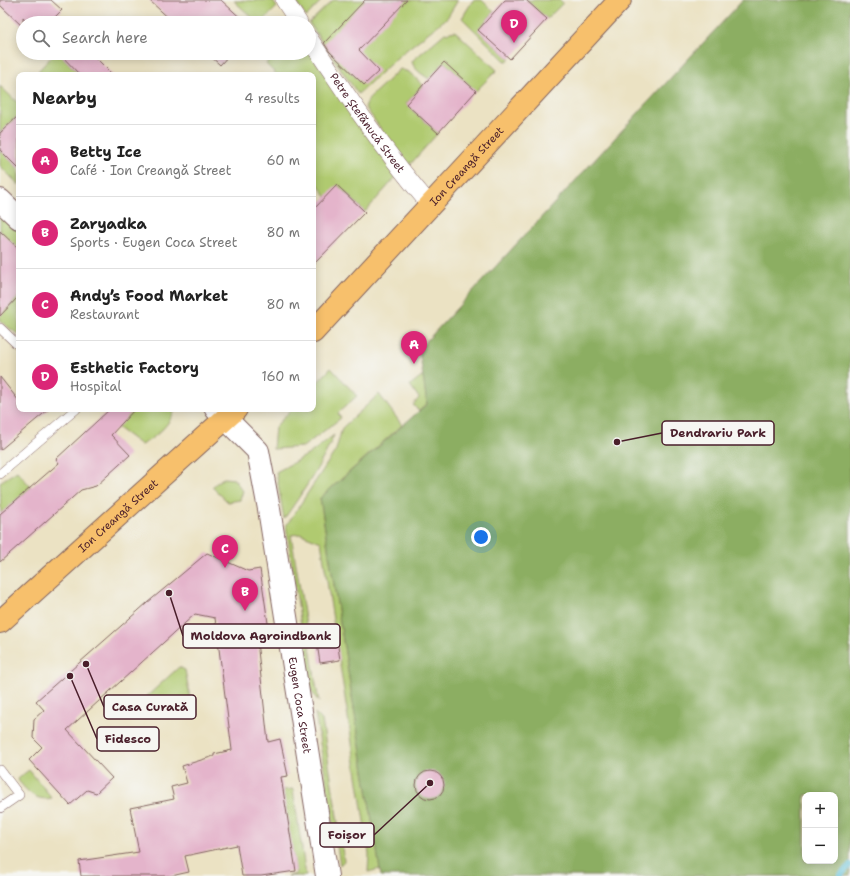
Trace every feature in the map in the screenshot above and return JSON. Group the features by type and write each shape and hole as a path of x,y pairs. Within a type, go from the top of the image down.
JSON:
{"main road":[{"name":"Ion Creangă Street","path":"316,329 620,0"},
{"name":"Ion Creangă Street","path":"0,622 226,412"}],"street":[{"path":"284,0 294,16"},
{"name":"Petre Ștefănucă Street","path":"316,49 355,108 405,176 430,205"},
{"path":"0,200 16,215"},
{"name":"Eugen Coca Street","path":"226,412 258,451 269,509 327,876"}],"lane":[{"path":"0,328 16,343"},
{"path":"0,474 72,412"},
{"path":"0,770 19,796 0,808"}],"green space":[{"path":"272,0 277,7 268,16 250,16 234,1"},
{"path":"295,0 322,0 307,16 305,16"},
{"path":"333,0 458,0 447,18 400,55 358,94 316,33 316,16"},
{"path":"473,0 482,0 494,12 478,30 510,59 506,62 462,18"},
{"path":"526,0 560,0 563,3 547,19"},
{"path":"743,0 850,0 850,876 381,876 320,498 427,404 419,349"},
{"path":"455,31 497,70 476,91 444,62 429,79 418,71 413,64 412,61 445,33"},
{"path":"48,60 66,60 77,72 39,72 38,71"},
{"path":"269,60 314,60 341,94 396,177 365,212 338,185 326,197 318,184 316,184 316,72 274,72 266,64"},
{"path":"400,69 409,72 423,85 406,104 438,133 408,167 365,107 369,98"},
{"path":"0,86 16,101 16,118 0,133"},
{"path":"0,150 16,166 16,182 0,166"},
{"path":"0,214 16,228 16,246 0,233"},
{"path":"16,299 16,333 0,321 0,304 6,310"},
{"path":"331,368 357,396 338,413 341,418 303,447 273,449 275,427 289,412 316,412 316,384"},
{"path":"423,375 427,404 419,411 413,405 419,398 410,385"},
{"path":"379,394 402,425 320,498 380,869 368,872 369,854 321,542 301,534 291,535 319,702 311,691 286,526 336,450 342,428"},
{"path":"132,412 174,412 162,430 152,439 141,445 111,423 126,418"},
{"path":"334,435 318,467 284,519 276,472 309,454"},
{"path":"17,471 31,487 1,514 0,482"},
{"path":"224,478 234,479 243,491 240,500 228,502 212,487"},
{"path":"179,667 185,670 190,698 186,704 151,716 145,711 141,704 144,699"},
{"path":"315,713 322,720 344,861 340,865"},
{"path":"29,770 52,798 46,799 36,797 17,779"},
{"path":"293,789 306,876 288,876 296,874 283,790"}],"building":[{"path":"0,0 51,0 62,10 56,16 16,16 16,20 0,5"},
{"path":"149,0 221,0 238,16 166,16"},
{"path":"365,0 407,0 359,50 379,71 364,85 329,51 324,43"},
{"path":"505,0 526,0 547,19 510,59 478,30"},
{"path":"66,60 98,60 110,72 77,72"},
{"path":"215,60 225,60 220,65"},
{"path":"444,62 476,91 438,133 406,104"},
{"path":"16,118 16,166 0,150 0,133"},
{"path":"337,185 365,212 316,262 316,207"},
{"path":"0,231 16,246 16,299 0,316"},
{"path":"0,377 16,397 16,412 45,412 0,450"},
{"path":"107,412 132,412 111,435 130,455 96,486 81,490 0,562 0,514 59,463 56,459"},
{"path":"207,553 248,571 260,569 269,630 256,632 268,742 280,739 288,776 281,777 296,871 261,876 242,876 237,845 185,856 189,872 171,876 81,876 79,861 139,852 130,808 174,799 171,787 187,783 182,766 214,756 214,754 232,750 215,618 195,614 67,730 112,778 96,793 87,790 70,805 29,760 42,747 33,738 34,719 44,710 36,701 147,603"},
{"path":"337,640 340,660 320,663 317,643"},
{"path":"430,771 440,775 444,785 440,795 430,799 420,795 416,785 420,775"}],"waterway":[{"path":"840,876 850,865"}],"place":[{"name":"Esthetic Factory","path":"514,43"},
{"name":"Betty Ice","path":"414,364"},
{"name":"Dendrariu Park","path":"617,442"},
{"name":"Andy’s Food Market","path":"225,568"},
{"name":"Moldova Agroindbank","path":"169,593"},
{"name":"Zaryadka","path":"245,611"},
{"name":"Casa Curată","path":"86,664"},
{"name":"Fidesco","path":"70,676"},
{"name":"Foișor","path":"430,783"}]}
